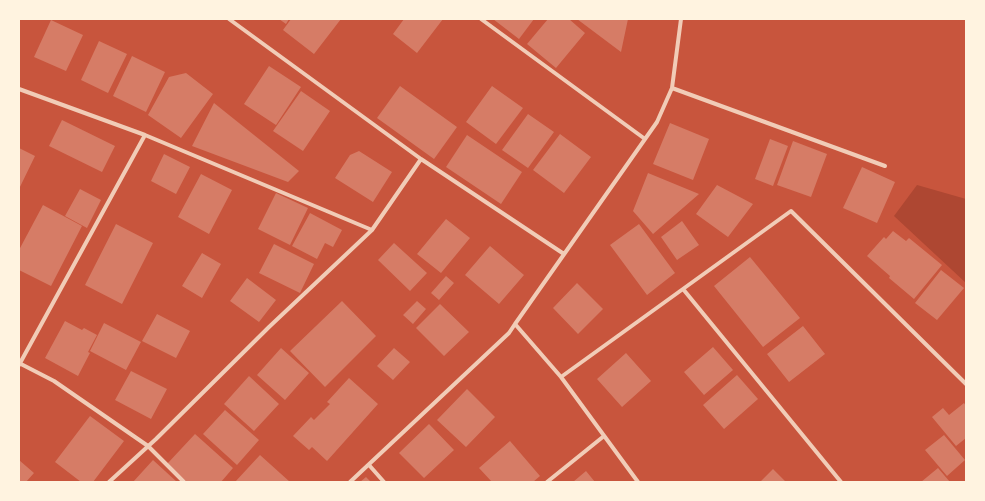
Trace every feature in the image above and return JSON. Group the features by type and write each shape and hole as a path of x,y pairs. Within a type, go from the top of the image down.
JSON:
{"street":[{"path":"229,19 421,159 564,254"},
{"path":"481,19 645,139"},
{"path":"350,482 509,333 657,122 672,88 681,19"},
{"path":"672,88 885,166"},
{"path":"19,89 145,135 372,230"},
{"path":"145,135 20,364 54,381 148,446 184,482"},
{"path":"109,482 148,446 269,327 372,230 421,159"},
{"path":"560,377 792,211 966,384"},
{"path":"683,289 841,482"},
{"path":"515,324 560,377 638,482"},
{"path":"547,482 604,436"},
{"path":"369,465 384,482"}],"shaded area":[{"path":"917,185 966,199 966,283 894,216"}],"building":[{"path":"279,19 289,19 286,24"},
{"path":"291,19 341,19 314,54 283,30"},
{"path":"404,19 443,19 417,53 393,34"},
{"path":"493,19 534,19 519,39"},
{"path":"548,19 569,19 585,33 556,68 527,44"},
{"path":"577,19 628,19 621,52"},
{"path":"51,20 83,35 66,71 34,57"},
{"path":"99,41 127,54 108,93 81,80"},
{"path":"132,56 165,72 146,112 113,96"},
{"path":"269,66 301,87 276,125 244,104"},
{"path":"186,73 213,94 181,138 148,115 169,77"},
{"path":"400,86 457,127 434,159 377,118"},
{"path":"492,86 523,108 496,144 466,122"},
{"path":"301,91 330,111 303,151 273,131"},
{"path":"214,103 299,171 288,182 192,146"},
{"path":"528,114 554,132 528,168 502,150"},
{"path":"62,120 115,146 102,172 49,146"},
{"path":"670,123 709,139 693,180 653,164"},
{"path":"560,134 591,157 564,193 533,170"},
{"path":"467,135 522,172 501,204 446,167"},
{"path":"770,139 788,146 773,186 755,179"},
{"path":"793,141 827,154 811,197 777,185"},
{"path":"19,148 35,156 19,189"},
{"path":"359,151 392,172 373,202 335,178 350,155"},
{"path":"164,154 190,167 176,194 151,181"},
{"path":"862,167 895,182 877,223 843,208"},
{"path":"648,173 699,194 653,234 633,211"},
{"path":"201,174 232,190 209,234 178,217"},
{"path":"717,185 753,204 728,237 696,214"},
{"path":"80,189 101,200 87,228 65,216"},
{"path":"276,193 308,208 290,245 258,229"},
{"path":"43,205 82,226 51,286 19,270 19,250"},
{"path":"310,213 342,230 333,247 325,243 317,259 292,246"},
{"path":"446,219 470,238 441,273 417,254"},
{"path":"682,221 699,245 677,260 661,237"},
{"path":"116,224 153,243 122,304 85,285"},
{"path":"639,224 675,273 647,295 610,245"},
{"path":"893,231 906,241 909,238 942,265 914,299 889,278 890,276 867,256 884,237 886,239"},
{"path":"394,243 427,273 410,291 378,260"},
{"path":"274,244 314,264 300,293 259,273"},
{"path":"490,246 524,275 499,304 465,275"},
{"path":"202,253 221,264 202,298 182,286"},
{"path":"750,257 800,318 763,347 714,286"},
{"path":"941,270 964,288 937,320 915,303"},
{"path":"446,276 454,283 439,300 431,293"},
{"path":"247,278 276,300 259,322 230,301"},
{"path":"577,283 603,309 578,334 553,308"},
{"path":"342,301 376,336 325,387 290,351"},
{"path":"417,301 426,309 413,324 403,315"},
{"path":"440,304 469,332 444,356 416,328"},
{"path":"157,314 190,331 176,358 142,341"},
{"path":"65,321 82,330 84,328 97,335 88,352 90,353 78,376 45,358"},
{"path":"104,323 141,342 126,370 90,351"},
{"path":"803,326 825,354 789,382 767,354"},
{"path":"713,347 733,370 704,395 684,372"},
{"path":"281,348 309,373 285,400 257,375"},
{"path":"394,348 410,362 393,380 377,366"},
{"path":"626,353 651,381 622,407 597,379"},
{"path":"131,371 167,389 151,419 115,400"},
{"path":"737,375 758,399 724,429 703,405"},
{"path":"249,376 279,404 254,431 224,404"},
{"path":"349,378 378,404 327,461 312,447 309,450 293,436 311,417 314,420 330,404 327,402"},
{"path":"467,389 495,417 466,447 437,420"},
{"path":"964,403 966,406 966,438 956,446 932,417 943,408 949,415"},
{"path":"225,410 259,440 237,465 203,434"},
{"path":"90,416 124,441 93,482 81,482 55,462"},
{"path":"429,424 454,450 424,478 399,453"},
{"path":"195,434 233,468 221,482 187,482 167,464"},
{"path":"944,435 965,460 947,476 925,450"},
{"path":"510,441 540,476 533,482 492,482 479,468"},
{"path":"260,455 290,482 235,482"},
{"path":"19,460 34,473 26,482 19,482"},
{"path":"153,460 177,482 133,482"},
{"path":"938,468 950,482 921,482"},
{"path":"773,469 785,481 760,482"},
{"path":"586,471 595,482 573,482"},
{"path":"366,477 371,482 360,482"}]}
